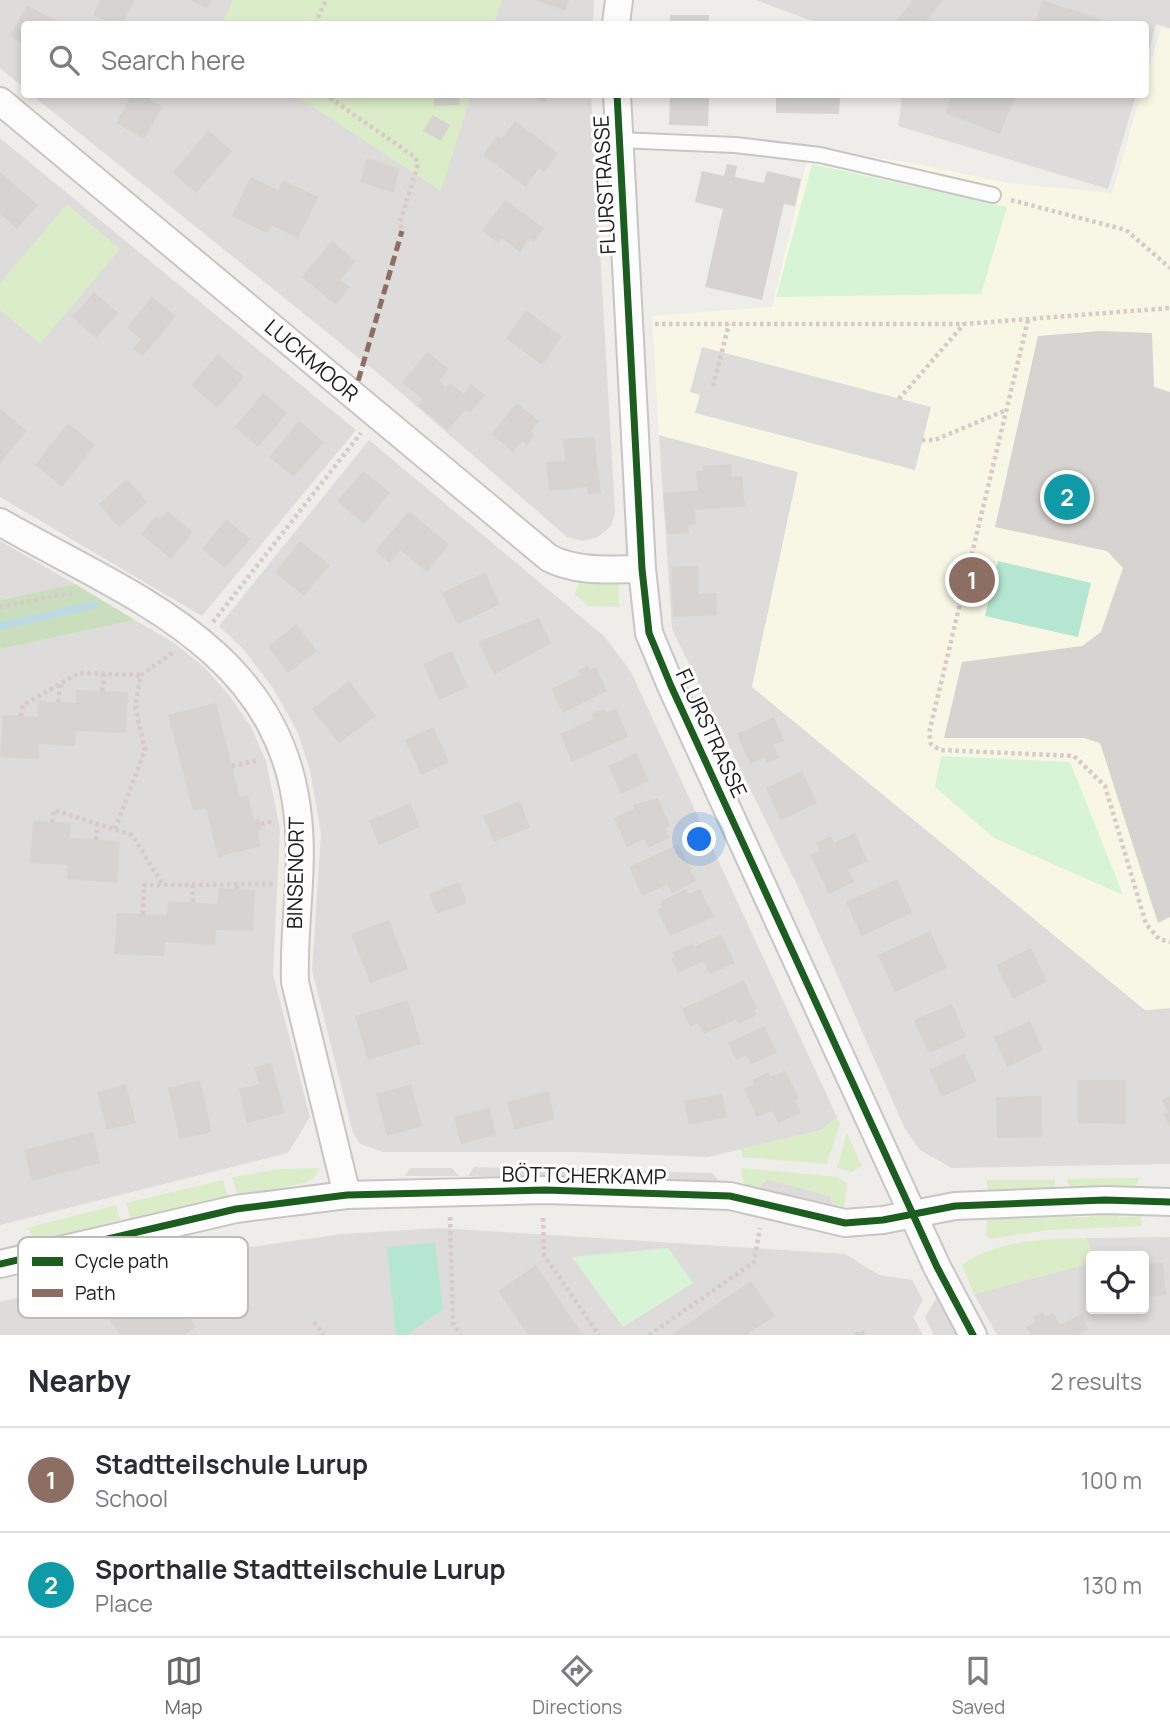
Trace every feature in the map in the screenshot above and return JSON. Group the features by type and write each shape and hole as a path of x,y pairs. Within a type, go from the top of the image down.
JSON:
{"street":[{"path":"616,21 619,0"},
{"name":"FLURSTRASSE","path":"617,98 642,569 649,633 671,687 915,1213 937,1266 973,1335"},
{"name":"LUCKMOOR","path":"0,101 549,558 565,566 587,570 642,569"},
{"name":"BINSENORT","path":"0,522 196,635 233,669 270,726 292,784 298,815 300,851 294,946 295,982 347,1195"},
{"name":"BÖTTCHERKAMP","path":"116,1237 236,1209 347,1195 545,1190 730,1196 845,1223 978,1205 1105,1200 1170,1202"},
{"name":"BÖTTCHERKAMP","path":"0,1264 18,1260"}],"lane":[{"path":"619,140 735,145 820,155 993,195"}],"path":[{"path":"316,21 326,0"},
{"path":"330,98 415,157 418,164 400,222 402,231"},
{"path":"993,195 1126,230 1170,268"},
{"path":"647,324 964,324 1170,308"},
{"path":"1028,320 929,733 931,744 940,750 1074,756 1105,786 1146,924 1159,939 1170,942"},
{"path":"713,386 729,324"},
{"path":"899,399 964,324"},
{"path":"922,440 935,440 1006,410"},
{"path":"210,625 365,428"},
{"path":"0,607 86,587"},
{"path":"20,716 23,705 79,673 141,675 184,645"},
{"path":"102,691 105,674"},
{"path":"115,829 145,750 135,706 141,675"},
{"path":"58,702 62,682"},
{"path":"232,766 269,757"},
{"path":"52,822 54,810 132,835 163,885"},
{"path":"96,840 97,823"},
{"path":"237,889 238,882"},
{"path":"142,914 144,884 283,884"},
{"path":"193,885 193,902"},
{"path":"450,1216 453,1323 461,1335"},
{"path":"542,1218 544,1255 599,1335"},
{"path":"649,1335 754,1262 760,1227"},
{"path":"314,1322 324,1335"},
{"path":"856,1335 862,1331 864,1335"}],"shaded area":[{"path":"0,0 594,0 593,21 21,21 21,86 0,68"},
{"path":"756,0 1170,0 1170,28 1156,24 1149,50 1149,21 812,21"},
{"path":"1161,27 1170,30 1170,1008 1145,1010 752,687 798,472 659,435 652,316 772,307 810,147 912,163 1007,183 1112,193 1140,98 1149,98 1149,69"},
{"path":"36,98 591,98 615,512 611,526 598,537 582,541 567,537 385,379"},
{"path":"901,98 1135,98 1108,189 898,126"},
{"path":"0,138 356,430 202,616 0,497"},
{"path":"410,231 428,236 408,296 391,290"},
{"path":"702,347 931,407 915,470 695,413 700,395 690,392"},
{"path":"659,435 798,472 752,687 1145,1010 1170,1008 1170,1164 952,1168 920,1150 905,1129 802,895 672,629"},
{"path":"369,440 604,636 631,672 837,1117 822,1130 708,1157 575,1152 383,1152 360,1144 353,1133 312,970 321,834 310,770 298,733 273,688 243,649 219,626"},
{"path":"0,541 75,584 0,600"},
{"path":"0,549 15,559 49,581 0,591"},
{"path":"135,620 174,643 204,667 229,695 251,727 266,761 280,829 273,974 310,1117 288,1153 0,1225 0,649"},
{"path":"474,1167 712,1173 719,1181 468,1176"},
{"path":"410,1168 452,1168 459,1176 405,1176"},
{"path":"768,1179 830,1196 834,1208 759,1187"},
{"path":"440,1228 845,1254 879,1275 912,1280 923,1300 913,1317 923,1335 0,1335 0,1302 18,1298 18,1318 248,1318 248,1247 342,1234"},
{"path":"1170,1237 1170,1335 997,1335 974,1294 1086,1264 1086,1314 1149,1314 1149,1251 1091,1251 1086,1238"},
{"path":"302,1243 328,1280 250,1335 212,1335 196,1327 190,1318 248,1318 248,1273 253,1279"},
{"path":"937,1297 957,1335 934,1335 925,1317"}],"green space":[{"path":"233,0 502,0 495,21 223,21"},
{"path":"300,98 470,98 441,191"},
{"path":"812,164 1007,207 981,294 776,297"},
{"path":"67,204 120,249 40,344 0,310 0,283"},
{"path":"998,561 1091,583 1078,637 985,616"},
{"path":"579,582 618,583 619,607 588,606 575,594"},
{"path":"75,584 135,620 0,649 0,600"},
{"path":"941,756 1070,762 1123,895 994,838 935,787"},
{"path":"837,1117 840,1123 827,1164 742,1157 741,1149 821,1130"},
{"path":"847,1133 862,1166 851,1172 837,1168"},
{"path":"320,1168 315,1177 305,1183 237,1195 232,1177 280,1169"},
{"path":"741,1168 838,1177 847,1183 844,1208 834,1208 830,1196 768,1179 759,1187 744,1185"},
{"path":"1139,1178 1135,1189 1071,1190 1066,1179"},
{"path":"223,1180 228,1197 130,1218 126,1203"},
{"path":"987,1180 1055,1180 1055,1187 1051,1191 987,1192"},
{"path":"116,1205 120,1220 52,1237 33,1237 27,1228"},
{"path":"1098,1206 1112,1206 1119,1217 1141,1216 1141,1226 1049,1230 991,1239 986,1234 987,1218 1090,1217"},
{"path":"1086,1238 1091,1251 1086,1251 1086,1264 974,1294 962,1265 990,1250 1037,1240"},
{"path":"435,1243 443,1309 406,1335 396,1335 387,1247"},
{"path":"668,1248 693,1283 623,1327 572,1257"}],"building":[{"path":"100,0 135,0 124,21 106,21 93,15"},
{"path":"190,0 212,0 207,9"},
{"path":"536,0 569,0 565,11"},
{"path":"913,0 943,0 926,21 896,21"},
{"path":"1042,0 1107,21 1036,21"},
{"path":"27,5 57,21 21,21 21,42 10,36"},
{"path":"670,15 709,15 709,21 670,21"},
{"path":"130,98 147,98 163,107 144,139 116,123"},
{"path":"434,98 459,98 460,105 434,106"},
{"path":"670,98 709,98 708,126 669,125"},
{"path":"776,98 840,98 839,114 776,113"},
{"path":"951,98 1014,98 1000,134 945,113"},
{"path":"433,115 450,125 441,141 423,131"},
{"path":"515,121 558,153 544,172 539,168 526,187 483,155 497,135 502,138"},
{"path":"208,130 232,151 196,193 173,173"},
{"path":"367,158 400,169 393,193 360,182"},
{"path":"727,164 737,166 735,177 764,183 767,171 801,179 795,206 784,204 762,300 705,287 723,209 695,202 702,171 724,176"},
{"path":"0,172 38,205 17,229 0,214"},
{"path":"251,177 278,190 283,180 318,197 298,238 271,225 267,233 232,216"},
{"path":"505,200 544,228 534,242 530,238 520,252 502,238 498,243 482,231"},
{"path":"332,241 356,261 340,280 350,287 336,305 302,277"},
{"path":"94,292 118,313 96,338 72,317"},
{"path":"152,297 176,316 143,356 133,349 141,339 127,327"},
{"path":"526,310 562,337 542,365 506,338"},
{"path":"1101,331 1152,333 1154,387 1170,392 1170,917 1158,923 1100,743 1084,738 944,738 962,662 1082,646 1101,632 1123,568 1107,551 995,527 1038,336"},
{"path":"427,352 449,369 439,381 446,387 450,383 464,394 471,384 485,395 470,413 465,410 448,430 418,406 423,399 402,383"},
{"path":"218,354 244,377 217,408 191,385"},
{"path":"263,393 287,413 258,447 235,427"},
{"path":"517,403 539,421 531,431 535,435 527,445 522,441 513,452 491,434"},
{"path":"0,410 27,431 0,463"},
{"path":"299,421 324,442 294,477 269,457"},
{"path":"68,423 95,445 62,487 35,465"},
{"path":"594,437 601,493 587,494 587,487 549,491 546,462 565,461 563,439"},
{"path":"731,464 732,477 742,476 745,506 695,510 696,524 688,525 689,533 667,534 663,493 698,490 696,472 703,471 703,466"},
{"path":"363,471 390,493 364,524 337,501"},
{"path":"127,479 147,502 119,527 99,504"},
{"path":"167,511 193,532 171,559 141,534 156,516 160,519"},
{"path":"409,511 449,545 427,572 400,550 390,563 375,551"},
{"path":"226,519 250,539 225,568 202,549"},
{"path":"300,541 330,565 304,596 275,572"},
{"path":"698,566 699,594 716,593 717,615 673,617 671,567"},
{"path":"485,572 500,604 457,625 442,593"},
{"path":"539,618 551,643 494,675 478,642"},
{"path":"296,624 317,651 288,673 268,647"},
{"path":"452,651 468,687 439,700 423,664"},
{"path":"588,666 590,670 596,667 607,691 563,713 551,689 581,675 578,670"},
{"path":"349,681 376,716 339,743 312,709"},
{"path":"76,690 128,692 126,733 76,731 75,746 39,744 39,759 0,757 3,715 38,717 38,701 76,703"},
{"path":"216,703 240,797 248,795 254,820 259,818 262,830 257,831 261,846 218,857 206,808 193,811 168,715"},
{"path":"604,709 606,713 616,709 628,737 572,762 560,734 593,719 591,714"},
{"path":"774,717 784,741 773,745 779,758 767,763 764,757 750,764 737,734"},
{"path":"433,727 449,762 421,775 405,740"},
{"path":"636,753 649,781 621,794 608,766"},
{"path":"802,771 817,803 781,820 766,788"},
{"path":"658,798 670,826 665,829 669,838 648,848 644,839 627,847 614,818 634,809 633,805"},
{"path":"520,801 530,827 494,842 483,816"},
{"path":"410,803 420,827 379,845 369,821"},
{"path":"33,821 71,823 70,838 120,841 117,883 67,879 68,865 30,863"},
{"path":"855,833 868,861 848,870 854,882 829,894 810,855 820,851 816,843 831,836 834,843"},
{"path":"678,844 696,881 672,893 667,885 642,896 629,867"},
{"path":"897,879 912,913 861,936 846,902"},
{"path":"459,882 467,903 437,914 429,894"},
{"path":"219,888 255,890 253,931 216,930 215,945 165,942 164,956 114,954 117,913 167,915 168,901 217,904"},
{"path":"686,889 689,894 700,889 714,917 670,936 657,910 662,907 660,902"},
{"path":"389,920 408,969 370,983 351,934"},
{"path":"930,931 947,968 895,992 878,955"},
{"path":"721,934 735,963 709,974 704,961 678,973 671,958 674,956 672,953 693,943 694,947"},
{"path":"1031,948 1047,982 1013,999 996,965"},
{"path":"744,980 757,1015 738,1024 736,1019 704,1034 698,1023 690,1027 682,1009"},
{"path":"408,1000 421,1044 368,1060 355,1016"},
{"path":"952,1004 966,1037 929,1053 914,1020"},
{"path":"1030,1021 1043,1050 1007,1067 994,1037"},
{"path":"764,1026 777,1053 751,1064 747,1055 736,1060 728,1043"},
{"path":"964,1053 977,1081 942,1097 929,1070"},
{"path":"271,1063 285,1113 247,1123 239,1089 259,1084 254,1067"},
{"path":"785,1070 799,1098 795,1100 801,1113 778,1123 772,1111 757,1117 744,1089 754,1084 752,1080 769,1072 771,1077"},
{"path":"200,1080 212,1132 180,1139 168,1088"},
{"path":"1078,1080 1126,1080 1126,1124 1078,1123"},
{"path":"126,1084 136,1123 107,1130 97,1092"},
{"path":"411,1084 422,1126 387,1136 376,1094"},
{"path":"548,1091 555,1119 515,1130 507,1102"},
{"path":"722,1094 727,1117 689,1125 684,1101"},
{"path":"1041,1096 1042,1137 997,1138 996,1097"},
{"path":"1170,1096 1170,1127 1164,1114 1168,1112 1162,1100"},
{"path":"490,1108 496,1135 461,1144 454,1117"},
{"path":"93,1132 100,1163 32,1181 24,1150"},
{"path":"1163,1263 1166,1295 1149,1297 1149,1264"},
{"path":"536,1265 583,1335 528,1335 498,1291"},
{"path":"751,1281 775,1316 746,1335 671,1335"},
{"path":"1043,1312 1045,1317 1053,1313 1060,1325 1081,1314 1089,1329 1077,1335 1031,1335 1026,1327 1036,1322 1033,1317"},
{"path":"108,1318 190,1318 196,1327 185,1335 120,1335"}],"waterway":[{"path":"0,626 94,605"}],"marked path":[{"path":"354,395 402,231"}],"cycle path":[{"path":"617,98 642,569 649,633 937,1267 973,1335"},
{"path":"116,1237 236,1209 347,1195 545,1190 730,1196 845,1223 883,1220 955,1206 1105,1200 1170,1202"},
{"path":"0,1264 18,1260"}],"place":[{"name":"Sporthalle Stadtteilschule Lurup","path":"1067,497"},
{"name":"Stadtteilschule Lurup","path":"972,580"}]}
